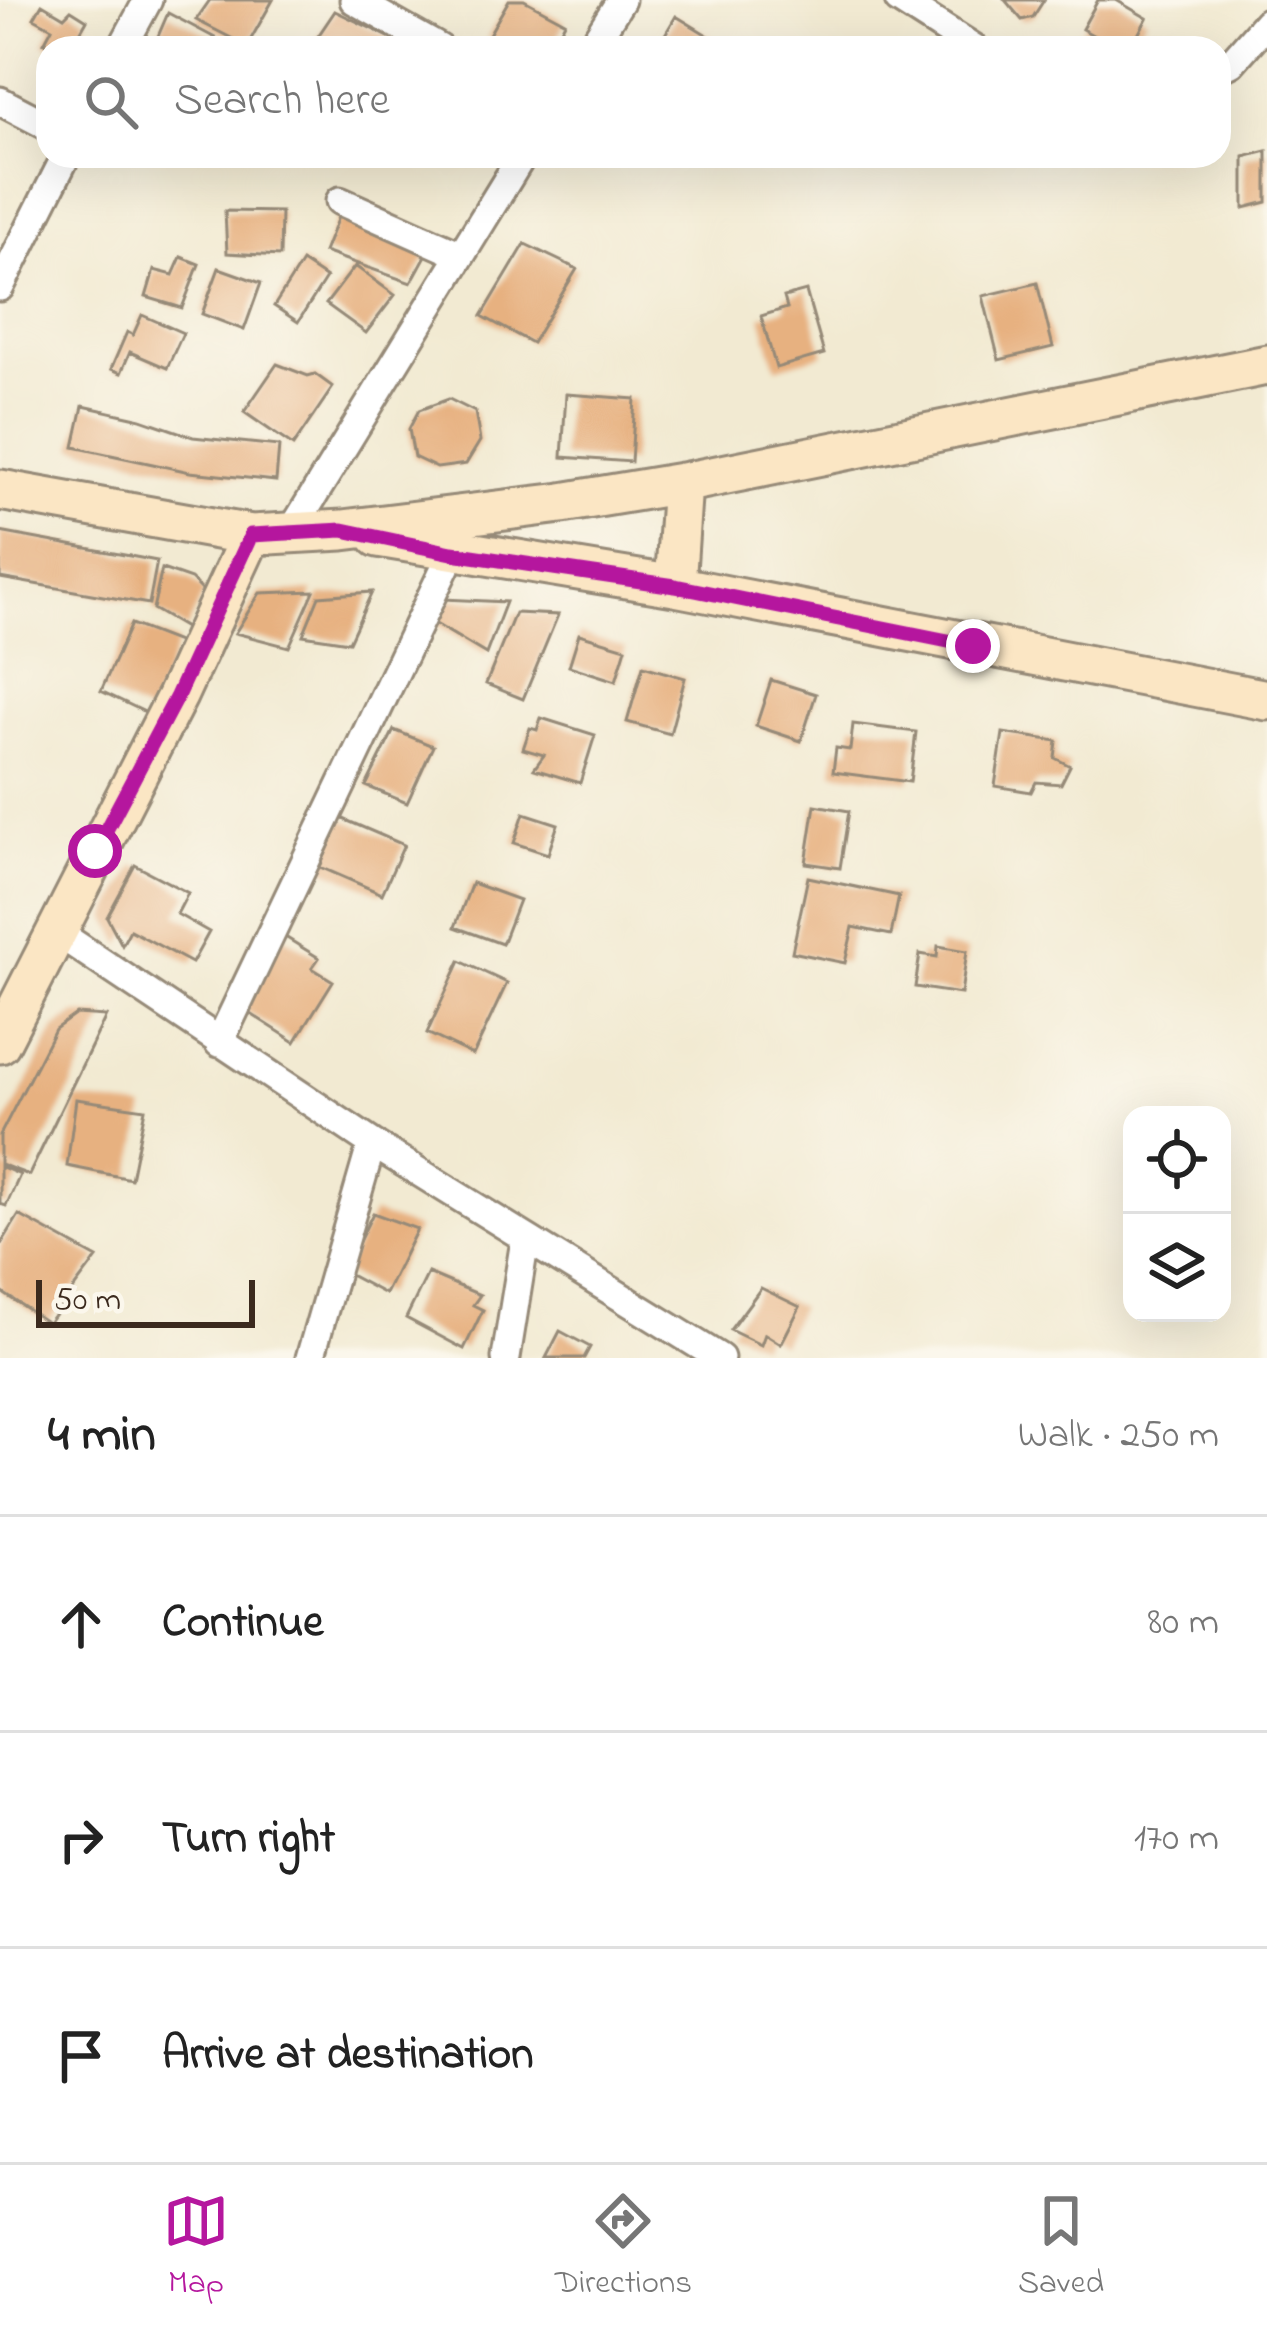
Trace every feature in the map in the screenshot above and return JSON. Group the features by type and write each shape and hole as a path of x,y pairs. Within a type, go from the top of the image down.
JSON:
{"main road":[{"path":"0,490 270,534 343,530 682,483 1267,365"},
{"path":"675,586 682,483"},
{"path":"343,530 452,553 675,586 1267,700"},
{"path":"0,1043 177,696 270,534"}],"street":[{"path":"128,36 148,0"},
{"path":"354,0 418,36"},
{"path":"598,36 621,0"},
{"path":"898,0 955,36"},
{"path":"1231,63 1267,22"},
{"path":"0,101 36,120"},
{"path":"0,287 60,168"},
{"path":"270,534 514,168"},
{"path":"340,200 460,254"},
{"path":"219,1043 452,553"},
{"path":"55,931 372,1144 720,1358"},
{"path":"310,1358 372,1144"},
{"path":"506,1358 526,1240"}],"building":[{"path":"210,0 273,0 253,36 227,36 196,20"},
{"path":"509,0 524,0 565,22 557,36 488,36"},
{"path":"1005,0 1044,0 1033,17 1022,20"},
{"path":"1098,0 1116,0 1147,18 1137,36 1095,36 1082,29"},
{"path":"42,4 64,17 71,10 87,20 78,36 48,36 52,28 34,18"},
{"path":"335,11 387,36 318,36"},
{"path":"168,13 211,36 158,36"},
{"path":"676,16 709,36 664,36"},
{"path":"1267,151 1267,202 1244,208 1244,157"},
{"path":"225,211 281,212 280,256 227,253"},
{"path":"340,212 429,250 411,283 324,252"},
{"path":"525,244 577,269 532,343 482,316"},
{"path":"181,257 199,264 182,308 146,297 154,270 173,275"},
{"path":"302,262 326,278 298,322 274,306"},
{"path":"355,266 395,295 366,333 326,304"},
{"path":"219,268 261,283 244,330 202,314"},
{"path":"1037,283 1053,347 999,360 983,296"},
{"path":"806,291 824,354 776,368 761,316 787,308 784,297"},
{"path":"142,315 183,333 167,368 130,352 121,373 111,369 127,332 133,335"},
{"path":"277,364 308,376 315,374 333,387 293,446 244,412"},
{"path":"566,394 635,399 631,462 562,457"},
{"path":"449,399 475,412 480,441 466,464 437,468 414,457 409,429 419,410"},
{"path":"83,406 193,437 279,446 276,481 190,472 74,447"},
{"path":"0,532 157,561 149,604 0,578"},
{"path":"162,569 191,579 204,592 187,629 153,609"},
{"path":"314,591 289,647 235,633 260,593"},
{"path":"372,592 349,642 303,635 319,596"},
{"path":"443,599 506,602 486,654 434,623"},
{"path":"515,613 558,615 523,699 486,684"},
{"path":"131,624 178,642 149,714 101,691"},
{"path":"579,634 626,648 616,681 569,666"},
{"path":"643,666 685,678 670,734 627,722"},
{"path":"771,680 816,694 801,741 756,726"},
{"path":"541,718 595,735 580,783 534,769 544,755 523,749 530,728 537,730"},
{"path":"853,724 916,732 910,782 833,772 836,748 850,750"},
{"path":"394,730 433,746 407,803 366,786"},
{"path":"1003,733 1057,741 1055,758 1070,766 1061,784 1036,782 1031,792 995,786"},
{"path":"815,805 849,811 840,868 806,863"},
{"path":"524,813 558,824 548,854 514,843"},
{"path":"341,818 404,845 382,894 320,867"},
{"path":"135,865 188,893 177,914 209,932 192,963 130,930 122,945 107,917"},
{"path":"808,877 899,896 891,935 853,927 845,963 792,952"},
{"path":"472,883 519,900 502,944 455,927"},
{"path":"282,935 319,958 312,968 333,981 295,1042 237,1005"},
{"path":"938,946 967,951 961,994 915,987 920,954 937,957"},
{"path":"460,961 507,983 473,1055 427,1033"},
{"path":"76,1014 106,1016 29,1175 0,1164 0,1135 55,1029"},
{"path":"76,1099 145,1109 131,1179 67,1166"},
{"path":"0,1166 20,1175 6,1206 0,1204"},
{"path":"373,1213 417,1229 385,1294 344,1272"},
{"path":"19,1215 97,1258 48,1323 0,1291 0,1246"},
{"path":"428,1273 480,1295 473,1305 483,1310 464,1349 406,1318"},
{"path":"761,1288 800,1307 781,1344 765,1334 761,1345 730,1330"},
{"path":"560,1331 590,1347 584,1358 546,1358"}],"route":[{"path":"95,851 177,696 251,535 343,530 452,553 675,586 973,646"}]}
